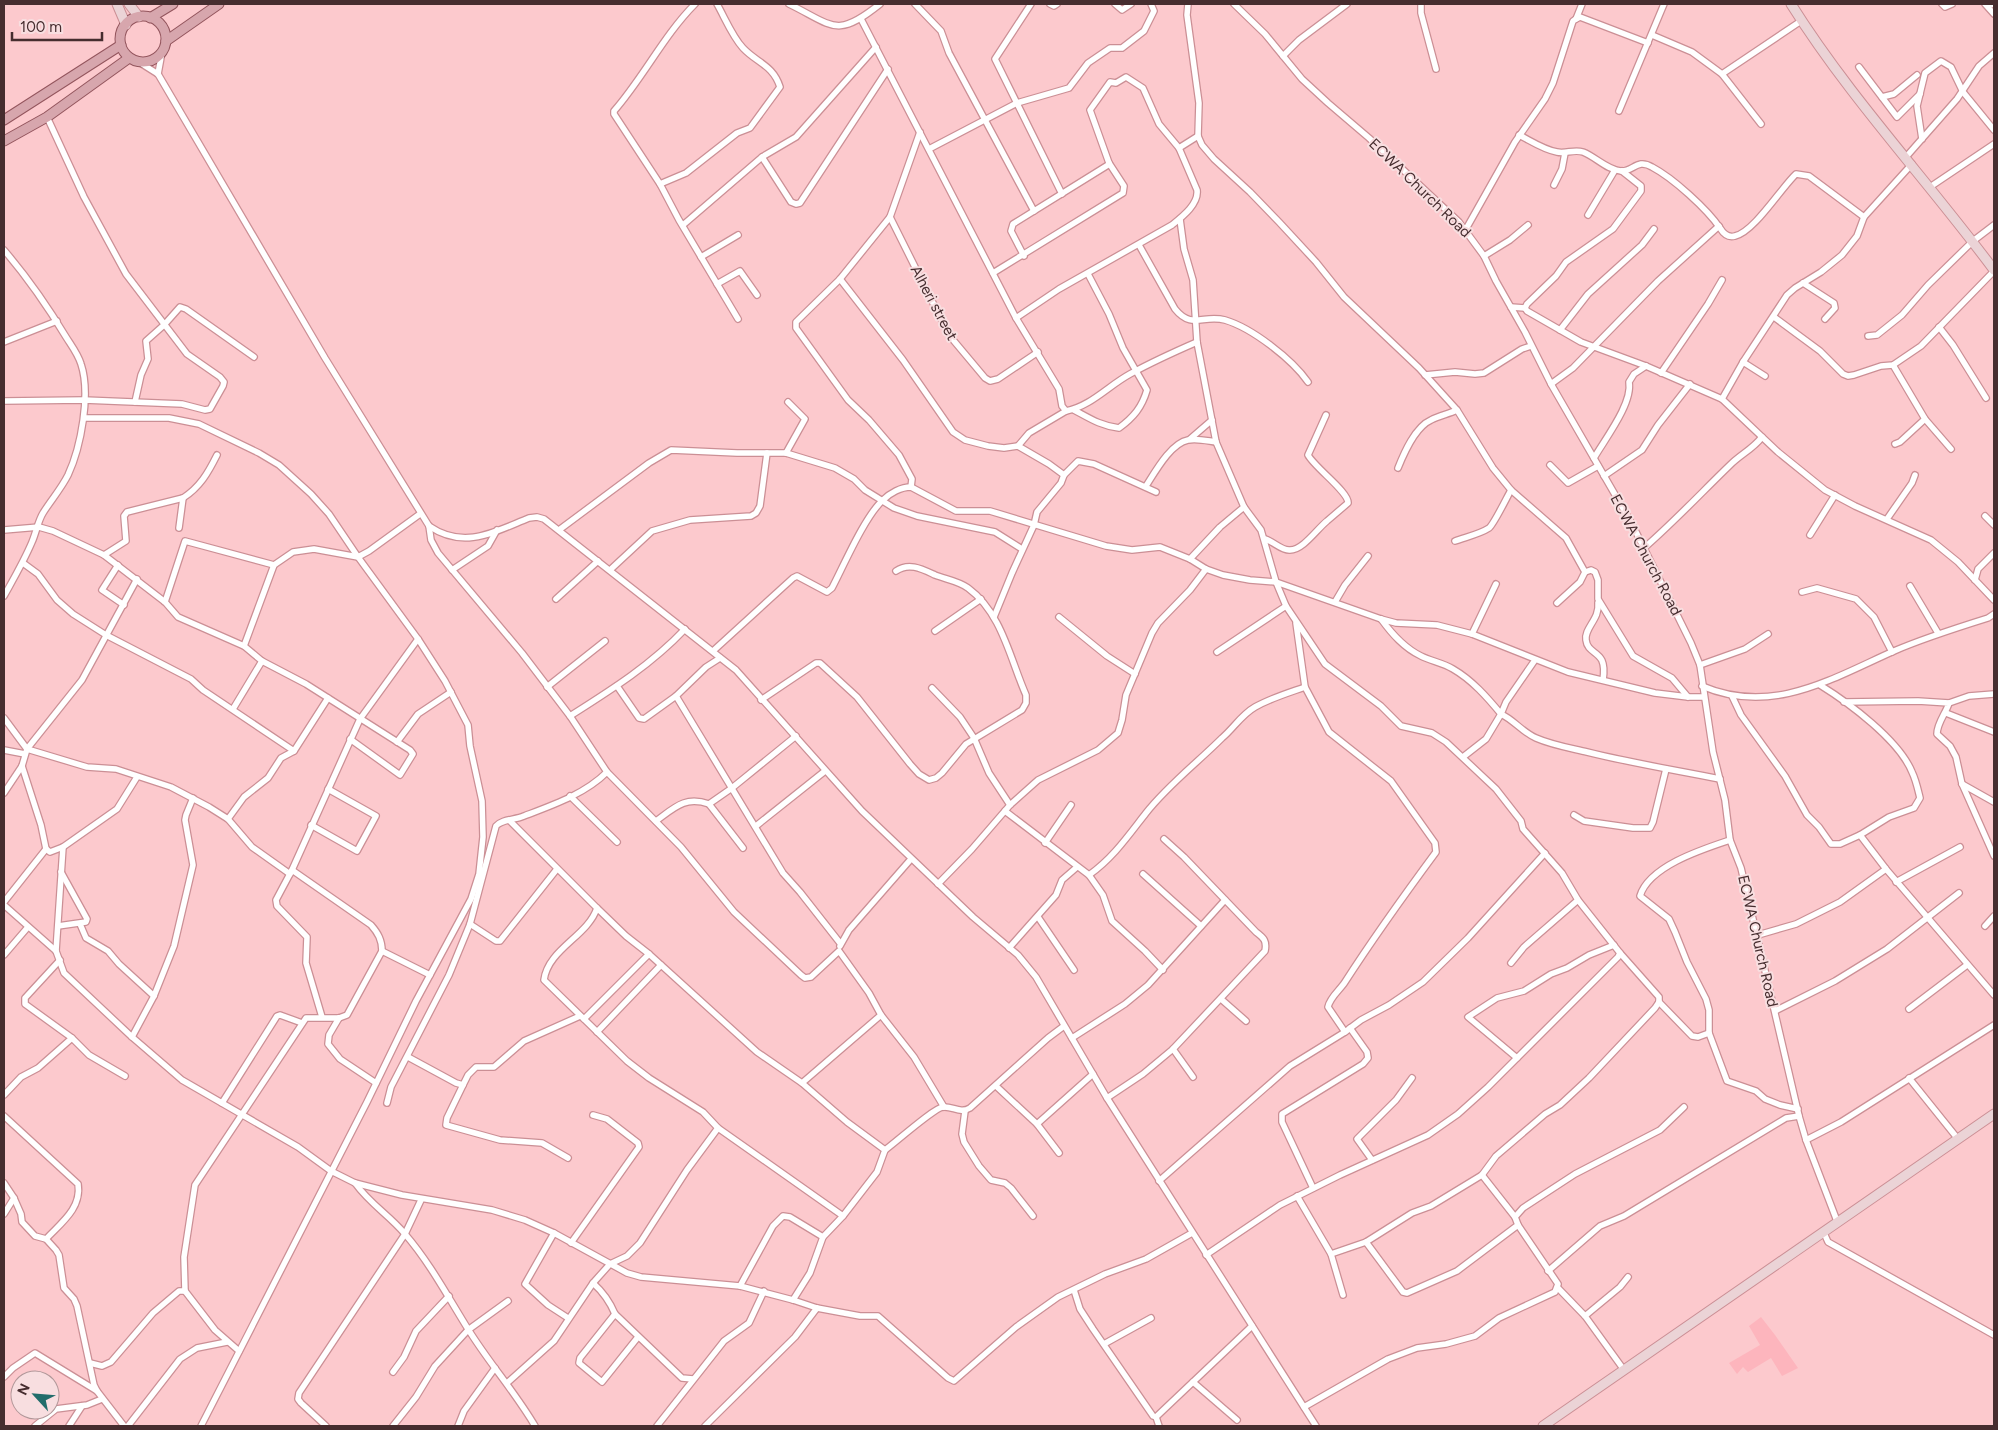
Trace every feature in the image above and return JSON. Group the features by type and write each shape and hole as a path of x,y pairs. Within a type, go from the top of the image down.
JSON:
{"main road":[{"path":"150,18 174,4"},
{"path":"166,41 219,4"},
{"path":"139,17 156,20 164,29 166,41 162,52 150,62 139,62 130,58 121,45 121,34 126,25 139,17"},
{"path":"4,120 121,45"},
{"path":"4,141 47,117 130,58"}],"street":[{"path":"116,4 126,25"},
{"path":"130,4 139,17"},
{"path":"695,4 684,16 629,94 614,111 615,116 660,184 738,319"},
{"path":"660,184 686,173 740,132 750,128 780,88 774,74 766,65 744,49 717,4"},
{"path":"789,4 830,25 839,27 861,19 880,4"},
{"path":"915,4 944,34 947,48 1034,211"},
{"path":"1031,4 995,59 1062,194"},
{"path":"1050,4 1054,6 1057,4"},
{"path":"1115,4 1122,10 1130,4"},
{"path":"929,149 1017,103 1069,88 1088,63 1110,48 1122,48 1144,31 1154,10 1151,4"},
{"path":"1188,4 1187,16 1199,103 1198,136 1202,145 1279,222 1316,262 1344,297 1425,375 1456,410 1493,468 1511,490 1566,538 1585,572"},
{"name":"ECWA Church Road","path":"1234,4 1265,34 1302,79 1369,138 1466,229 1484,256 1551,384 1632,524 1673,604 1700,665 1704,697 1725,800 1730,840 1741,868 1758,935 1799,1116 1806,1140 1837,1222"},
{"path":"1283,56 1306,34 1347,4"},
{"path":"1421,4 1420,13 1436,69"},
{"path":"1466,229 1519,135 1545,99 1553,83 1573,22 1582,4"},
{"path":"1619,111 1664,4"},
{"path":"1774,317 1820,351 1843,374 1848,376 1881,366 1893,365 1921,346 1994,271 1973,241 1860,100 1790,4"},
{"path":"1942,4 1945,7 1952,4"},
{"path":"1985,4 1994,14"},
{"path":"1576,19 1580,17 1648,43"},
{"path":"861,19 1016,318 1059,389 1062,406 1066,412"},
{"path":"1722,74 1801,21"},
{"path":"1652,35 1692,52 1722,74 1762,124"},
{"path":"683,225 762,157 796,137 876,47"},
{"path":"158,74 162,52"},
{"path":"1722,399 1742,362 1787,295 1820,272 1848,248 1860,230 1864,216 1909,161 1922,139 1963,92 1979,66 1993,57"},
{"path":"1922,139 1917,106 1920,93 1926,73 1941,61 1951,67 1963,92 1994,130"},
{"path":"139,62 158,74 320,350 428,526 438,533 458,539 484,535 537,517 544,519 736,670 825,771 911,859 1018,955 1036,977 1107,1098 1316,1426"},
{"path":"1859,67 1897,117 1920,93"},
{"path":"762,157 791,202 800,203 888,69"},
{"path":"1882,97 1894,94 1917,75"},
{"path":"993,273 1024,256 1123,194 1124,186 1109,163 1090,110 1110,82 1116,83 1125,77 1143,88 1159,124 1180,148 1198,194 1195,201 1180,219 1139,245 1059,289 1016,318"},
{"path":"4,401 84,400 182,404 205,410 210,409 224,382 220,377 187,354 126,274 109,246 84,197 47,117"},
{"path":"911,488 912,479 899,455 869,420 848,400 796,328 796,322 840,279 890,217 920,132"},
{"path":"1519,135 1548,150 1586,153 1641,186 1641,191 1613,229 1566,262 1556,276 1527,304 1526,308"},
{"path":"1180,148 1198,136"},
{"path":"1930,187 1994,144"},
{"path":"1554,185 1562,169 1565,152"},
{"path":"1024,256 1010,227 1109,163"},
{"path":"1588,215 1618,171 1638,164 1652,166 1686,192 1719,226 1724,234 1730,236 1736,236 1745,231 1755,222 1796,174 1809,176 1864,216"},
{"name":"Alheri street","path":"890,217 946,329 985,378 990,381 998,379 1038,352"},
{"path":"1180,219 1184,248 1193,280 1197,342 1216,442 1244,507 1261,530 1276,582 1286,606 1296,622 1325,664 1381,706 1401,726 1432,733 1446,742 1496,789 1521,821 1523,829 1562,873 1578,900 1620,953 1659,997 1659,1002 1692,1036 1698,1037 1710,1033"},
{"path":"1484,256 1510,240 1528,225"},
{"path":"1868,336 1877,335 1902,315 1921,292 1973,241 1994,225"},
{"path":"1551,384 1573,368 1658,281 1719,226"},
{"path":"1560,330 1588,294 1642,245 1654,229"},
{"path":"701,257 738,235"},
{"path":"1139,245 1182,318 1188,321 1225,320 1267,343 1299,370 1308,382"},
{"path":"4,250 18,266 57,321 80,361 83,370 84,400 84,418 77,449 68,475 42,514 39,527 23,563 4,596"},
{"path":"717,284 740,272 757,295"},
{"path":"1074,410 1091,421 1119,428 1133,418 1143,403 1147,390 1123,348 1109,314 1088,274"},
{"path":"840,279 902,360 953,432 965,440 988,446 1004,448 1018,446 1064,475"},
{"path":"1661,373 1722,280"},
{"path":"1803,283 1834,303 1835,308 1825,319"},
{"path":"135,402 141,375 148,359 146,341 180,307 183,307 254,358"},
{"path":"1510,307 1526,308 1581,342 1646,366 1722,399 1778,452 1825,490 1855,506 1931,540 1958,562 1994,600"},
{"path":"4,342 57,321"},
{"path":"1939,327 1953,345 1986,398"},
{"path":"1018,446 1029,432 1094,399 1136,371 1197,342"},
{"path":"1425,375 1455,372 1465,374 1484,373 1522,349 1531,346"},
{"path":"1742,362 1765,376"},
{"path":"1893,365 1925,420 1951,449"},
{"path":"1594,458 1628,401 1631,390 1629,382 1634,374 1646,366"},
{"path":"1604,476 1642,450 1658,425 1690,384"},
{"path":"786,453 804,419 788,402"},
{"path":"1398,468 1408,444 1430,420 1456,410"},
{"path":"1265,539 1284,549 1297,548 1316,534 1324,523 1348,503 1347,497 1324,475 1308,455 1326,415"},
{"path":"84,418 169,418 198,424 244,445 279,465 311,494 329,514 418,639 450,692 469,731 470,746 482,801 483,838 479,874 471,899 430,975 201,1426"},
{"path":"1146,486 1161,463 1176,447 1190,439 1212,420"},
{"path":"1894,444 1900,442 1925,420"},
{"path":"1644,548 1669,526 1732,463 1754,447 1762,437"},
{"path":"1190,439 1216,442"},
{"path":"559,530 649,463 671,450 786,453 835,468 854,479 865,490 894,508 918,516 995,532 1022,549"},
{"path":"610,570 652,531 690,520 751,516 756,513 760,506 767,453"},
{"path":"104,555 126,541 124,516 127,512 183,498 198,487 217,455"},
{"path":"994,617 1034,525 1037,512 1061,483 1064,475 1078,461 1094,464 1156,492"},
{"path":"1550,465 1568,483 1598,466"},
{"path":"1887,519 1912,483 1914,475"},
{"path":"712,651 793,578 798,576 827,592 832,588 868,519 882,500 891,493 906,487 956,511 990,511 1106,546 1132,550 1160,547 1223,575 1276,582 1396,623 1437,625 1472,634 1568,672 1655,693 1704,697"},
{"path":"1455,541 1489,528 1511,490"},
{"path":"1810,535 1835,496"},
{"path":"179,528 183,498"},
{"path":"1190,559 1220,527 1244,507"},
{"path":"244,646 274,565 293,552 314,549 358,557 420,514"},
{"path":"1985,516 1994,525"},
{"path":"428,526 431,540 438,552 522,653 570,716 608,772 681,847 734,912 805,978 811,977 839,951 840,943 849,930 911,859"},
{"path":"4,530 39,527 53,531 104,555 165,602 183,620 244,646 262,661 328,698 413,752 413,754 400,775 350,740"},
{"path":"452,570 488,546 497,530"},
{"path":"165,602 185,541 274,565"},
{"path":"1975,580 1978,569 1994,553"},
{"path":"1335,602 1344,585 1368,556"},
{"path":"556,599 598,561"},
{"path":"23,563 42,578 64,608 106,635 191,679 203,690 294,751"},
{"path":"118,565 102,590 124,605"},
{"path":"761,700 816,663 820,663 857,698 919,774 929,780 936,778 942,773 955,756 974,738 1002,724 1022,710 1026,703 1026,696 994,617 980,599 966,586 917,567 902,567 896,571"},
{"path":"938,884 972,849 1004,811 1038,780 1098,750 1118,733 1126,695 1144,649 1158,623 1190,590 1206,569"},
{"path":"1557,603 1580,582 1585,572 1590,570 1595,572 1598,580 1599,609 1597,618 1586,636 1586,641 1601,656 1604,662 1604,680"},
{"path":"4,793 22,766 26,752 82,680 137,579"},
{"path":"1472,634 1496,584"},
{"path":"1910,586 1938,634"},
{"path":"1802,592 1816,588 1856,599 1874,617 1892,652"},
{"path":"935,631 980,599"},
{"path":"1598,599 1633,656 1672,678 1688,697"},
{"path":"1217,652 1286,606"},
{"path":"1702,686 1732,696 1778,696 1820,685 1892,652 1938,634 1988,618 1994,614"},
{"path":"1059,617 1106,656 1135,674"},
{"path":"1381,619 1396,639 1420,656 1452,667 1466,677 1502,714 1510,718 1522,731 1536,738 1620,761 1720,779"},
{"path":"1296,622 1305,687 1329,732 1391,781 1435,844 1436,852 1382,926 1344,984 1329,1001 1328,1007 1367,1052 1368,1058 1363,1064 1282,1114 1282,1122 1313,1188"},
{"path":"570,716 617,686 665,650 685,630"},
{"path":"1700,665 1745,649 1768,634"},
{"path":"322,1017 306,963 307,937 276,903 276,900 291,872 360,719 418,639"},
{"path":"547,687 605,641"},
{"path":"617,686 639,718 644,719 676,696 706,667 720,658"},
{"path":"1463,757 1486,739 1502,714 1506,702 1534,660"},
{"path":"233,709 262,661"},
{"path":"1732,696 1741,715 1785,776 1807,815 1819,827 1831,844 1840,844 1860,835 1889,817 1914,808 1920,798 1912,771 1892,741 1820,685"},
{"path":"1089,875 1117,850 1160,797 1224,737 1239,718 1277,697 1305,687"},
{"path":"932,688 956,710 974,738 989,773 1010,805"},
{"path":"397,742 418,714 450,692"},
{"path":"1844,702 1949,702 1969,696 1994,694"},
{"path":"676,696 783,873 840,943"},
{"path":"228,819 247,794 268,778 281,758 294,751 328,698"},
{"path":"1949,702 1946,713 1938,725 1937,734 1950,746 1956,757 1962,784 1994,856"},
{"path":"1946,713 1994,732"},
{"path":"4,718 26,752"},
{"path":"709,804 732,788 796,736"},
{"path":"4,750 26,752 87,767 109,767 171,787 228,819 252,846 371,926 379,934 382,951 347,1015 339,1018 308,1016 195,1185 184,1257 185,1291 215,1330 239,1351"},
{"path":"22,766 41,826 46,849 50,852 63,847 117,809 137,776"},
{"path":"1574,815 1584,821 1633,828 1650,828 1666,769"},
{"path":"756,826 825,771"},
{"path":"387,1103 391,1087 449,975 470,924 496,826 500,821 510,821 552,806 588,787 608,772"},
{"path":"1962,784 1994,802"},
{"path":"311,825 358,851 376,816 328,789"},
{"path":"570,796 617,842"},
{"path":"132,1037 154,996 174,946 193,865 186,815 193,798"},
{"path":"656,821 677,805 696,799 709,804 743,848"},
{"path":"1045,843 1071,805"},
{"path":"1004,811 1089,875 1103,895 1112,920 1163,970"},
{"path":"510,821 626,936 649,954 758,1052 802,1083 847,1122 885,1150"},
{"path":"1860,835 1896,882 1994,996"},
{"path":"1107,1098 1143,1074 1173,1049 1265,951 1267,943 1184,857 1164,839"},
{"path":"1730,840 1664,868 1645,886 1640,896 1669,919 1706,999 1709,1010 1710,1033 1727,1081 1756,1091 1765,1099 1780,1105 1798,1109"},
{"path":"56,951 63,847"},
{"path":"1896,882 1960,847"},
{"path":"46,849 4,903 56,951 64,973 172,1073 298,1147 331,1171 355,1183 421,1200 492,1210 525,1220 554,1233 627,1273 641,1277 740,1286 764,1291 817,1308 860,1316 878,1316 928,1362 954,1381 1016,1327 1058,1297 1105,1274 1146,1259 1192,1234"},
{"path":"1159,1180 1290,1066 1406,994 1444,962 1545,853"},
{"path":"1009,948 1038,917 1056,894 1062,880 1077,867"},
{"path":"470,924 496,941 500,941 557,869"},
{"path":"1758,935 1796,924 1840,902 1886,869"},
{"path":"58,926 86,922 86,916 61,872"},
{"path":"1143,874 1201,926"},
{"path":"1775,1011 1835,981 1888,949 1959,892"},
{"path":"1072,1038 1125,1004 1163,970 1225,900"},
{"path":"1511,963 1524,947 1578,900"},
{"path":"597,908 581,930 551,962 544,975 547,985 627,1061 649,1078 703,1112 718,1128 843,1216"},
{"path":"1985,926 1994,916"},
{"path":"1038,917 1074,970"},
{"path":"80,924 86,938 108,951 119,964 154,996"},
{"path":"4,955 28,926"},
{"path":"1517,1058 1468,1017 1496,998 1524,991 1551,974 1614,945"},
{"path":"382,951 430,975"},
{"path":"839,951 869,993 881,1015 914,1057 944,1107"},
{"path":"1206,1255 1280,1205 1428,1135 1458,1114 1517,1058 1620,953"},
{"path":"568,1158 542,1143 500,1140 446,1125 450,1112 468,1075 476,1067 494,1067 524,1041 582,1017 649,954"},
{"path":"60,960 24,1001 72,1038 89,1055 125,1076"},
{"path":"597,1032 661,965"},
{"path":"1910,1009 1968,965"},
{"path":"1221,999 1246,1021"},
{"path":"1331,1254 1366,1242 1412,1213 1431,1206 1482,1175 1496,1156 1544,1114 1560,1105 1589,1078 1629,1037 1659,1002"},
{"path":"222,1104 277,1016 280,1015 302,1024"},
{"path":"802,1083 881,1015"},
{"path":"339,1018 329,1035 328,1044 340,1059 376,1083"},
{"path":"1806,1140 1841,1122 1994,1025"},
{"path":"793,1300 810,1274 823,1237 843,1216 877,1172 885,1150 933,1111 944,1107 964,1111 970,1108 1064,1026"},
{"path":"4,1096 21,1077 38,1068 72,1038"},
{"path":"1173,1049 1193,1077"},
{"path":"408,1056 463,1085"},
{"path":"1037,1124 1093,1074"},
{"path":"1372,1160 1357,1139 1396,1100 1412,1078"},
{"path":"1909,1078 1958,1139"},
{"path":"996,1086 1037,1124 1059,1153"},
{"path":"1515,1217 1523,1208 1575,1174 1660,1130 1684,1107"},
{"path":"964,1111 962,1134 964,1142 979,1166 991,1180 1005,1183 1011,1188 1033,1216"},
{"path":"1543,1426 1994,1114"},
{"path":"570,1243 639,1147 638,1143 607,1119 593,1115"},
{"path":"4,1116 78,1184 79,1195 74,1209 46,1239"},
{"path":"1548,1271 1600,1226 1624,1216 1786,1118 1799,1116"},
{"path":"506,1383 554,1341 593,1283 610,1264 626,1256 640,1242 687,1170 718,1128"},
{"path":"1482,1175 1515,1217 1518,1225 1558,1284 1558,1288 1584,1316 1624,1370"},
{"path":"4,1183 14,1198 21,1214 22,1222 35,1236 46,1239 59,1255 65,1291 74,1299 78,1306 97,1391 124,1426"},
{"path":"355,1183 369,1202 405,1234 449,1296 468,1330 535,1426"},
{"path":"1297,1196 1331,1254 1343,1295"},
{"path":"4,1214 14,1198"},
{"path":"326,1426 301,1402 298,1398 299,1392 405,1234 421,1200"},
{"path":"740,1286 773,1226 783,1216 790,1217 823,1237"},
{"path":"1366,1242 1403,1292 1407,1293 1457,1270 1518,1225"},
{"path":"554,1233 525,1284 548,1305 568,1318"},
{"path":"1824,1233 1828,1242 1994,1335"},
{"path":"1584,1316 1628,1277"},
{"path":"593,1283 611,1305 615,1314 638,1337 682,1378 693,1379"},
{"path":"1304,1406 1388,1359 1417,1348 1446,1344 1475,1336 1499,1318 1555,1292 1558,1288"},
{"path":"1074,1290 1080,1309 1112,1359 1153,1416 1156,1417 1159,1426"},
{"path":"90,1363 102,1366 111,1362 153,1312 179,1291 185,1291"},
{"path":"657,1426 724,1341 749,1323 764,1291"},
{"path":"393,1372 404,1357 416,1331 449,1296"},
{"path":"393,1426 416,1397 435,1366 468,1330 508,1301"},
{"path":"705,1426 795,1337 817,1308"},
{"path":"615,1314 580,1358 579,1364 602,1382 638,1337"},
{"path":"1104,1344 1151,1318"},
{"path":"1156,1417 1252,1326"},
{"path":"128,1426 180,1359 198,1348 227,1342"},
{"path":"4,1377 13,1368 35,1353 97,1391"},
{"path":"458,1426 464,1412 495,1368"},
{"path":"1193,1382 1236,1420"},
{"path":"35,1426 56,1409 82,1406 102,1399"},
{"path":"68,1426 82,1406"}],"shaded area":[{"path":"1761,1317 1798,1368 1782,1376 1771,1358 1748,1372 1743,1367 1737,1374 1729,1363 1760,1345 1749,1326"}]}
